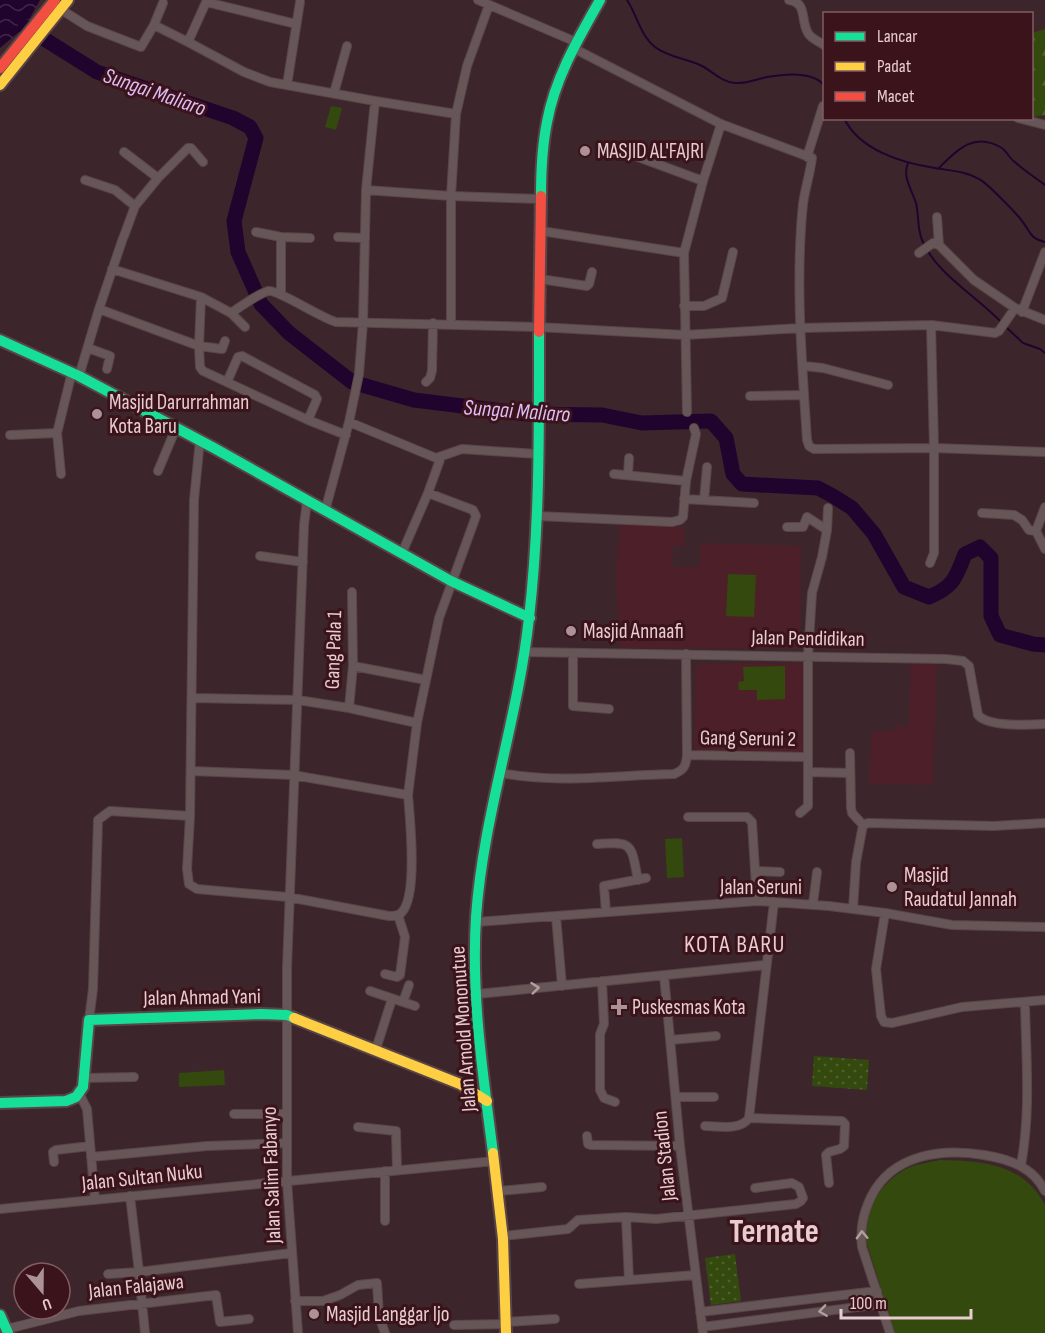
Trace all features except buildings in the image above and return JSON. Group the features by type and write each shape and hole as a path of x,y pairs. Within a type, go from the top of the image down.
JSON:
{"main road":[{"path":"0,68 21,50 45,22 56,4 68,0"},
{"name":"Jalan Arnold Mononutue","path":"506,1326 503,1236 483,1070 474,963 476,922 485,852 530,618 537,516 541,199 547,121 552,102 575,45 600,0"},
{"path":"0,85 21,50"},
{"path":"0,340 76,374 200,440 451,581 530,618"},
{"name":"Jalan Ahmad Yani","path":"89,1020 261,1014 287,1016 376,1049 460,1084 487,1101"},
{"path":"0,1103 66,1101 80,1095 84,1078 89,1020"},
{"path":"460,1084 472,1079 483,1070"},
{"path":"0,1315 7,1331"}],"street":[{"path":"478,0 575,45 721,124 812,160 803,203 800,266 804,396 809,446 814,448 934,448 1045,452"},
{"path":"789,0 795,1 802,7 809,35 823,44"},
{"path":"189,42 206,1 296,24"},
{"path":"287,85 300,2"},
{"path":"56,4 87,26 141,47 163,3"},
{"path":"451,324 452,196 456,114 467,66 489,5"},
{"path":"154,25 257,78 456,114"},
{"path":"334,93 347,46"},
{"path":"325,511 346,435 359,374 363,322 366,190 375,101"},
{"path":"807,157 823,106"},
{"path":"1026,120 1045,125"},
{"path":"687,411 684,253 702,181 721,124"},
{"path":"610,147 702,181"},
{"path":"61,474 57,434 135,206 158,178 188,148 191,148 202,162"},
{"path":"124,152 158,178"},
{"path":"85,180 115,190 135,206"},
{"path":"366,190 541,199"},
{"path":"938,217 939,245"},
{"path":"541,231 684,253"},
{"path":"256,232 281,237 310,238"},
{"path":"281,237 281,295"},
{"path":"338,237 365,238"},
{"path":"919,253 933,243 939,245 974,280 1018,310 1045,320"},
{"path":"684,306 704,306 722,298 733,252"},
{"path":"231,313 264,293 272,291 328,320 538,327 685,335 801,328 931,325 987,333 999,332 1018,310 1045,252"},
{"path":"112,269 201,297 231,313 245,327"},
{"path":"540,279 587,286 592,272"},
{"path":"201,297 199,346 201,370 308,420 346,435"},
{"path":"99,309 199,346 222,348 225,341"},
{"path":"426,382 432,371 433,323"},
{"path":"930,563 934,553 931,325"},
{"path":"88,348 110,356 106,369"},
{"path":"227,382 238,357 242,356 315,395 317,399 308,420"},
{"path":"804,366 823,368 888,385"},
{"path":"750,396 804,396"},
{"path":"349,422 433,457 441,457 462,449 537,454"},
{"path":"158,471 176,428"},
{"path":"537,516 677,521 682,517 686,481 696,434 694,428"},
{"path":"9,435 57,434"},
{"path":"200,440 194,500 193,698 187,868 187,879 192,888 288,897 389,916 398,915 404,910 412,877 408,795 417,723 439,618 476,519 473,510 428,493"},
{"path":"402,553 441,457"},
{"path":"628,475 629,458"},
{"path":"704,500 707,467"},
{"path":"614,474 686,481"},
{"path":"684,499 754,503"},
{"name":"Jalan Salim Fabanyo","path":"298,1333 287,1181 288,897 307,501"},
{"path":"800,813 808,806 808,657 812,593 827,530 828,507"},
{"path":"1045,507 1036,531 1045,549"},
{"path":"982,513 1014,515 1022,520 1029,530 1036,531"},
{"path":"787,527 803,527 807,517 827,530"},
{"path":"260,556 303,562"},
{"name":"Gang Pala 1","path":"349,708 353,666 352,592"},
{"name":"Jalan Pendidikan","path":"525,652 963,661 970,670 978,715 982,719 993,723 1045,724"},
{"path":"573,653 573,706 609,709"},
{"path":"501,773 551,780 674,774 684,769 687,756 686,654"},
{"path":"353,666 426,680"},
{"path":"193,698 298,700 349,708 417,723"},
{"path":"850,753 852,813 863,825"},
{"name":"Gang Seruni 2","path":"687,756 808,758"},
{"path":"191,771 293,775 408,795"},
{"path":"808,772 850,772"},
{"path":"89,1020 93,989 98,820 110,811 190,816"},
{"path":"688,817 747,817 750,819 757,902"},
{"path":"863,825 867,823 994,826 1045,823"},
{"path":"853,909 863,825"},
{"path":"597,844 625,844 629,848 642,879 604,886 606,912"},
{"path":"755,871 780,872"},
{"path":"813,904 816,872"},
{"path":"705,1126 736,1126 746,1122 749,1118 774,902"},
{"name":"Jalan Seruni","path":"476,922 774,902 813,904 885,913 952,925 1045,927"},
{"path":"885,913 876,969 881,1016 884,1022 892,1023 962,1007 1045,1000"},
{"path":"385,974 397,977 400,975 405,937 398,915"},
{"path":"556,916 562,986"},
{"path":"477,994 765,965"},
{"name":"Jalan Stadion","path":"664,975 680,1146 703,1330"},
{"path":"602,981 604,1024 600,1034 600,1090 604,1098 615,1102"},
{"path":"403,1002 409,985"},
{"path":"370,991 414,1006"},
{"path":"376,1049 392,999"},
{"path":"1021,1165 1026,1138 1027,1110 1024,1003"},
{"path":"670,1040 716,1036"},
{"path":"84,1078 134,1077"},
{"path":"80,1095 87,1109 95,1200"},
{"path":"676,1097 714,1097"},
{"path":"234,1114 287,1114"},
{"path":"749,1118 842,1121 845,1124 844,1146 826,1155 829,1183"},
{"path":"358,1127 396,1131 397,1170"},
{"path":"586,1136 588,1144 591,1145 680,1146"},
{"path":"91,1157 207,1146 287,1143"},
{"path":"54,1162 53,1152 56,1150 90,1146"},
{"path":"890,1333 862,1246 861,1233 862,1219 869,1202 882,1179 889,1172 912,1159 938,1152 980,1154 999,1157 1021,1165 1032,1174 1045,1191"},
{"name":"Jalan Sultan Nuku","path":"0,1209 495,1161"},
{"path":"384,1221 385,1171"},
{"path":"503,1236 568,1229 579,1220 689,1216 796,1204 803,1198 799,1187 792,1183 755,1188"},
{"path":"498,1191 542,1187"},
{"path":"130,1196 145,1333"},
{"path":"626,1217 629,1280"},
{"path":"108,1274 291,1253"},
{"path":"579,1284 695,1275"},
{"path":"295,1301 323,1301 358,1285 377,1283 380,1316 385,1333"},
{"path":"700,1312 877,1291"},
{"name":"Jalan Falajawa","path":"7,1331 72,1312 216,1295 220,1322 249,1319"},
{"path":"703,1330 881,1304"},
{"path":"454,1325 506,1326 555,1319"}],"shaded area":[{"path":"621,524 685,527 684,546 673,546 673,567 700,567 700,543 801,546 800,648 620,648 615,571"},
{"path":"807,663 807,752 695,752 696,664"},
{"path":"911,663 937,664 933,785 869,783 872,731 894,731 895,726 909,726"}],"green space":[{"path":"1045,29 1045,115 1033,117 1033,33"},
{"path":"331,106 342,108 336,130 325,127"},
{"path":"728,574 756,575 754,617 726,616"},
{"path":"785,666 785,699 757,700 757,690 739,690 738,682 744,681 743,667"},
{"path":"682,838 684,877 667,878 665,839"},
{"path":"814,1056 869,1060 867,1090 812,1086"},
{"path":"224,1070 225,1085 179,1087 179,1073"},
{"path":"940,1160 1000,1167 1025,1180 1045,1205 1045,1333 895,1333 867,1244 868,1218 878,1196 894,1177 916,1165"},
{"path":"735,1254 741,1301 711,1305 705,1258"}],"water":[{"path":"0,0 40,0 25,27 0,48"}],"waterway":[{"path":"627,0 642,31 655,47 702,66 726,81 743,83 774,76 797,75 812,77 823,84"},
{"name":"Sungai Maliaro","path":"25,27 97,72 233,118 250,127 256,138 234,221 238,252 261,304 289,333 352,382 414,400 527,414 602,415 642,423 711,421 726,438 733,474 742,484 818,488 852,508 874,534 904,587 929,597 937,593 953,580 965,554 980,547 991,558 991,616 1000,635 1045,645"},
{"path":"845,120 860,139 883,153 909,163 963,173 983,181 1014,212 1033,236 1045,242"},
{"path":"938,169 952,155 967,145 983,141 1002,148 1018,165 1045,185"},
{"path":"908,163 907,178 916,203 920,235 928,252 947,274 1002,323"},
{"path":"1006,327 1023,343 1045,353"}],"traffic: fast":[{"path":"541,196 545,131 551,106 568,59 600,0"},
{"path":"493,1153 477,1006 476,917 486,842 524,656 533,582 539,440 539,332"},
{"path":"0,340 79,376 214,448 451,581 530,618"},
{"path":"0,1103 66,1101 76,1097 83,1087 89,1020 261,1014 287,1015 294,1018"},
{"path":"0,1315 8,1333"}],"traffic: slow":[{"path":"0,85 68,0"},
{"path":"294,1018 460,1084 487,1101"},
{"path":"493,1153 503,1239 506,1333"}],"traffic: jam":[{"path":"0,68 55,0"},
{"path":"539,332 541,196"}],"place":[{"name":"MASJID AL'FAJRI","path":"585,151"},
{"name":"Masjid Darurrahman Kota Baru","path":"97,414"},
{"name":"Masjid Annaafi","path":"571,631"},
{"name":"Masjid Raudatul Jannah","path":"892,887"},
{"name":"Puskesmas Kota","path":"619,1007"},
{"name":"Masjid Langgar Ijo","path":"314,1314"}],"district":[{"name":"KOTA BARU","path":"735,944"},
{"name":"Ternate","path":"774,1230"}]}
